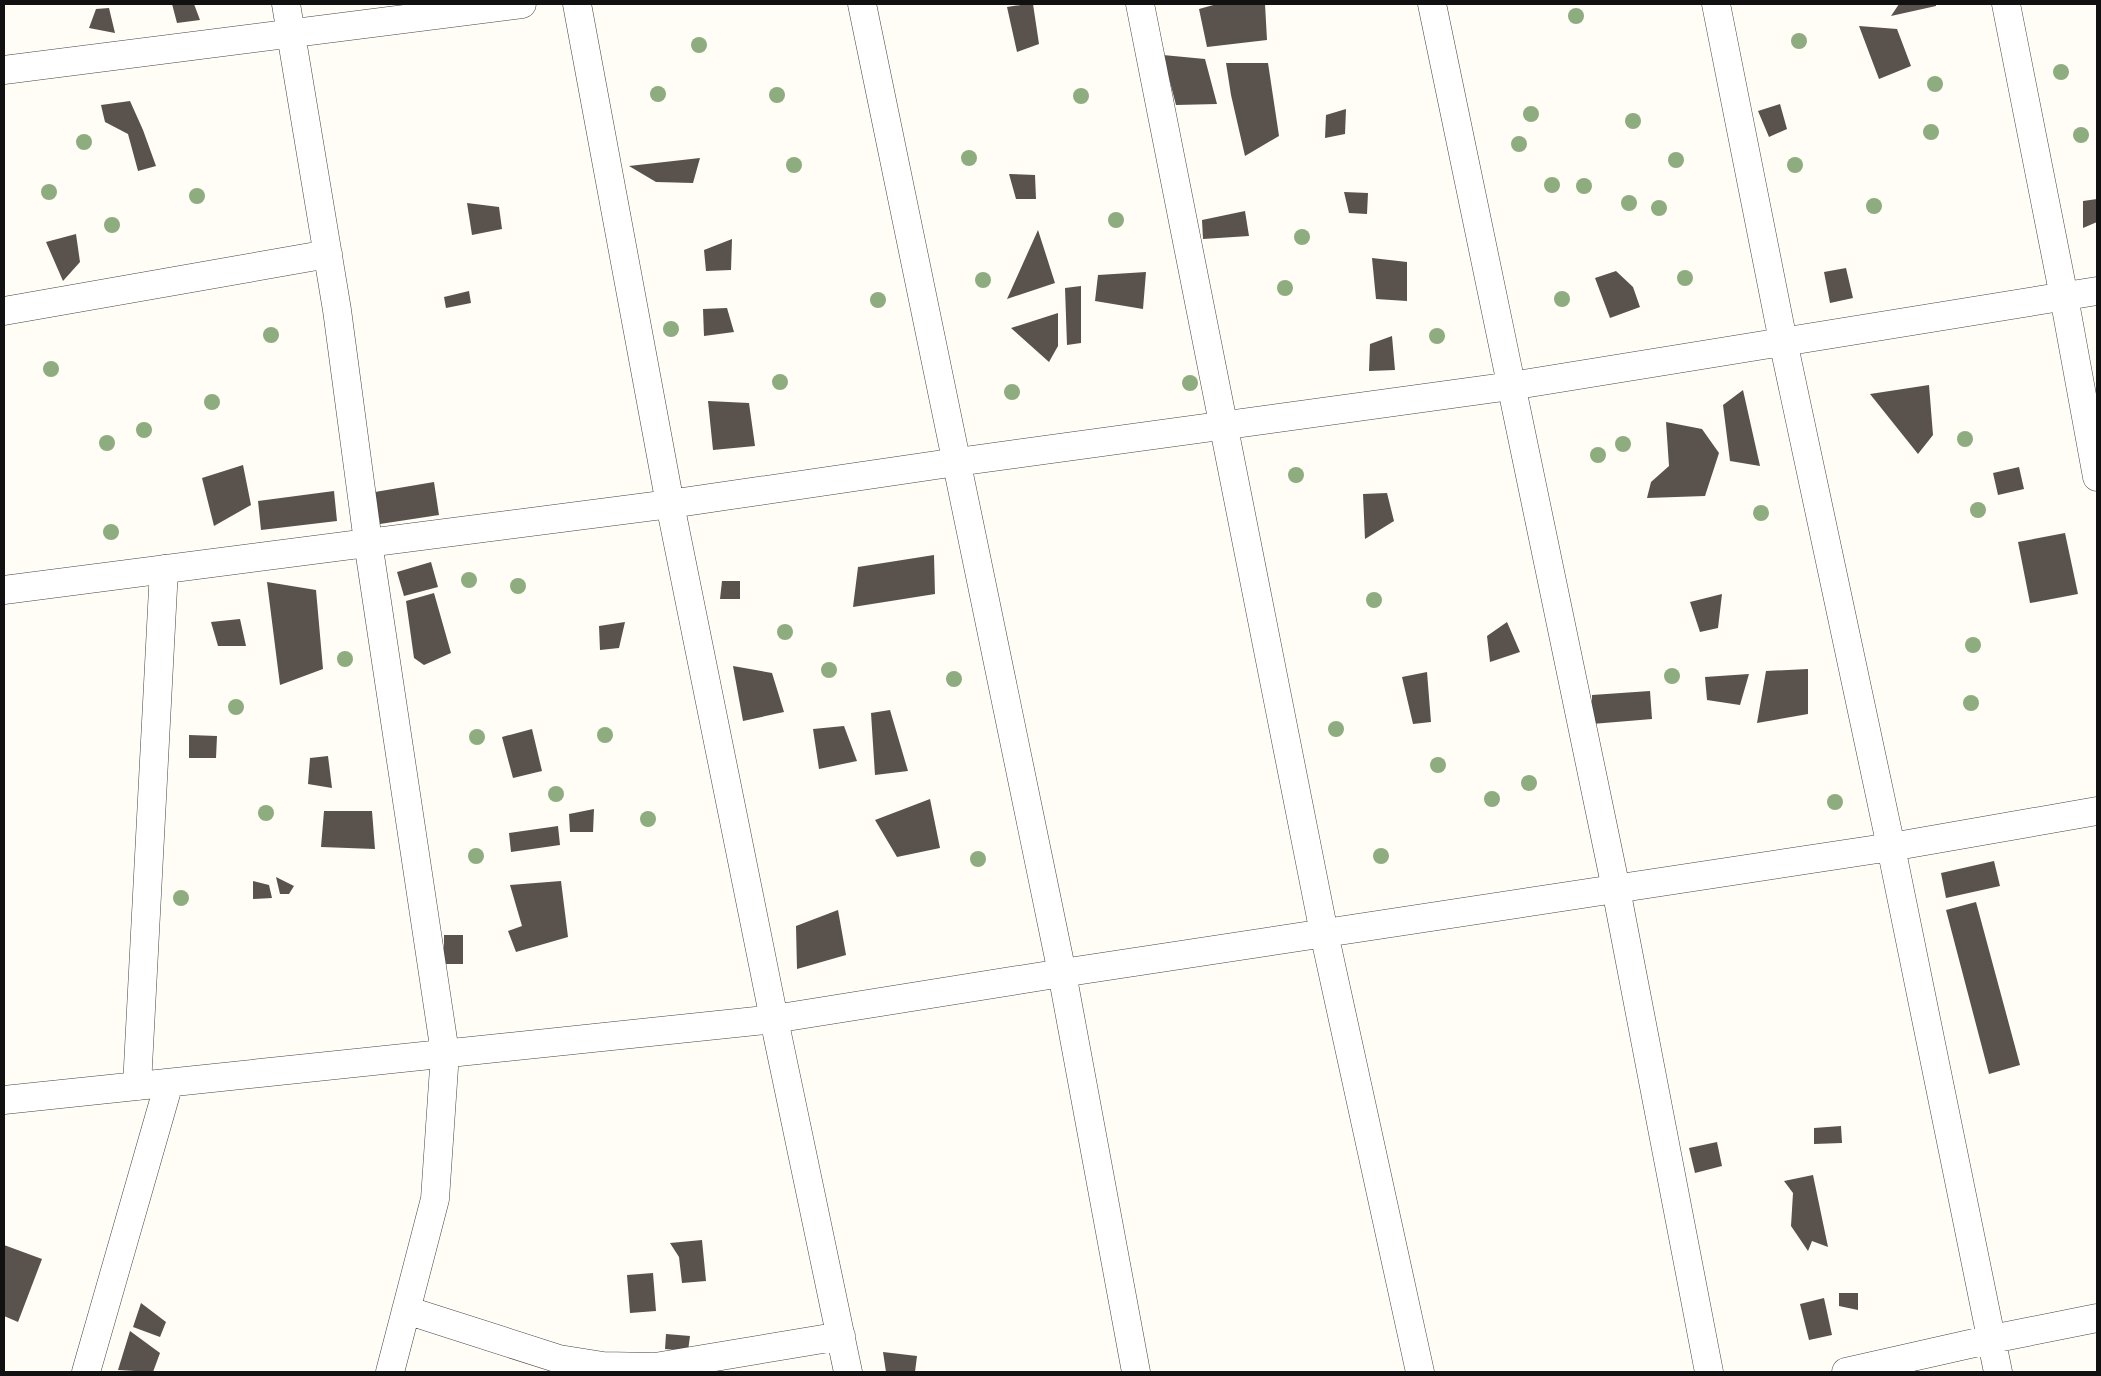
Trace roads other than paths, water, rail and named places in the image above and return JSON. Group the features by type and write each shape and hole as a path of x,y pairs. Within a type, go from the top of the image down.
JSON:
{"street":[{"path":"286,4 338,310 368,542 445,1053 435,1199 390,1372"},
{"path":"4,70 522,4"},
{"path":"577,4 670,504 774,1019 848,1372"},
{"path":"862,4 1062,973 1136,1372"},
{"path":"1140,4 1324,933 1420,1372"},
{"path":"1432,4 1616,889 1709,1372"},
{"path":"1716,4 1783,341 1891,847 1998,1372"},
{"path":"2006,4 2064,297 2097,477"},
{"path":"4,311 328,254"},
{"path":"4,590 670,504 957,462 1511,386 2097,291"},
{"path":"137,1086 164,569"},
{"path":"4,1100 774,1019 1062,973 1891,847 2097,811"},
{"path":"86,1372 169,1083"},
{"path":"406,1310 559,1359 603,1366 655,1367 841,1336"},
{"path":"1846,1372 1992,1339 2097,1318"}]}
